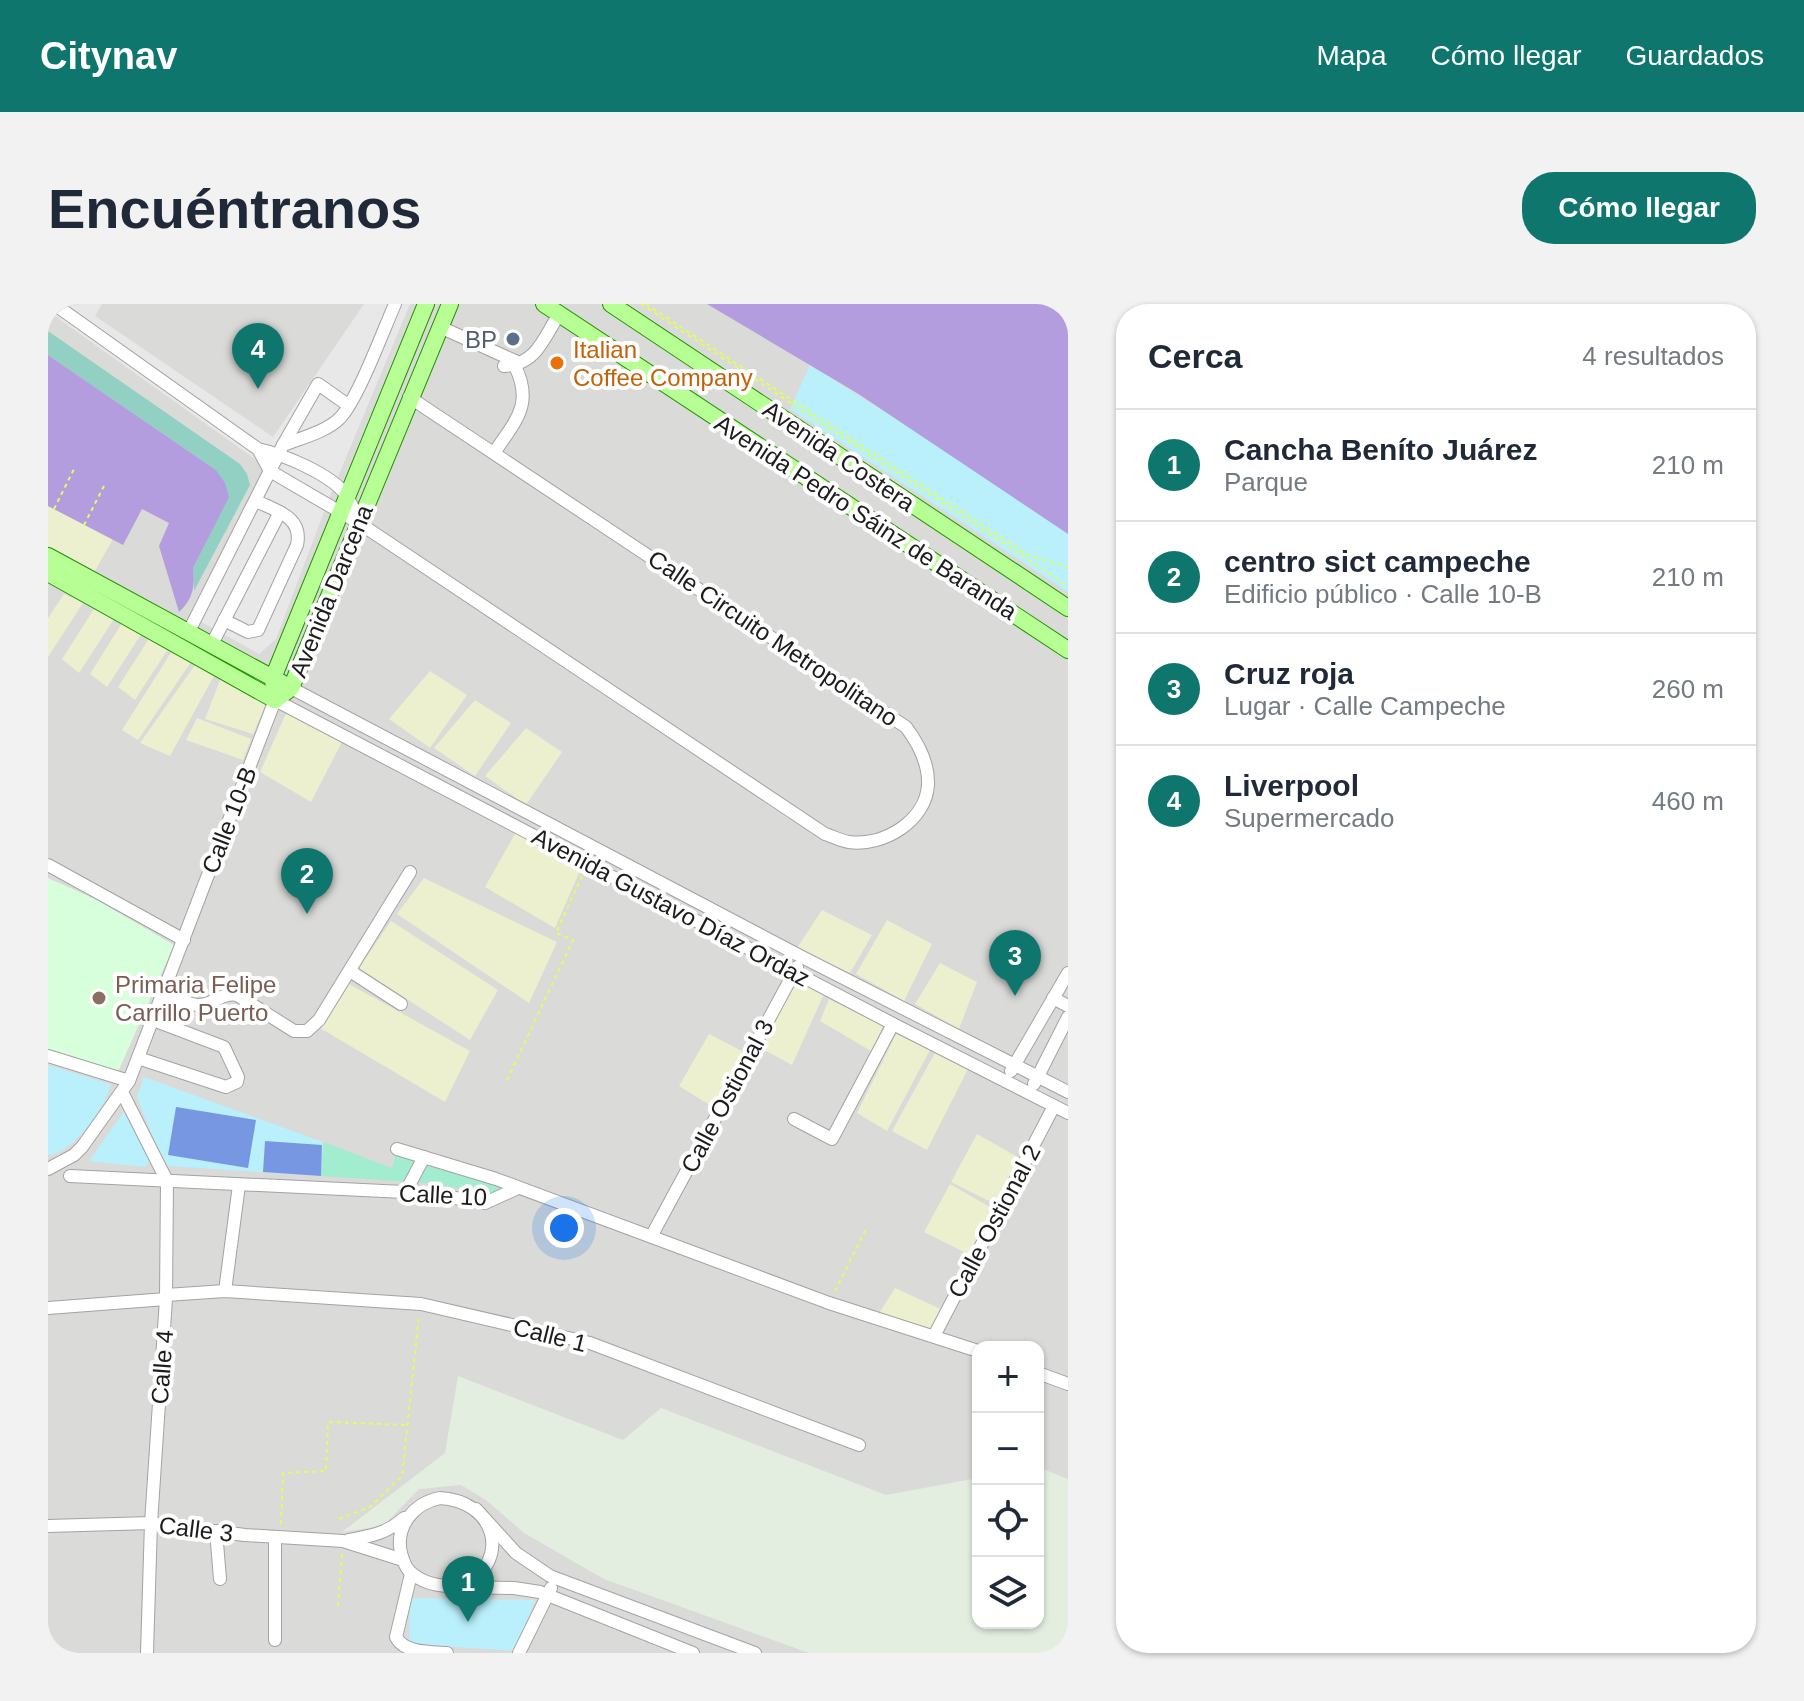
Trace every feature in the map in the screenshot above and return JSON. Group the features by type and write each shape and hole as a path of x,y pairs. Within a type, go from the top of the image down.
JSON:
{"main road":[{"name":"Avenida Darcena","path":"275,700 273,678 426,304"},
{"name":"Avenida Darcena","path":"275,700 291,688 450,304"},
{"name":"Avenida Pedro Sáinz de Baranda","path":"544,304 1068,650"},
{"name":"Avenida Costera","path":"611,304 1068,608"},
{"path":"48,556 291,688"},
{"path":"48,573 275,700"}],"street":[{"path":"54,304 258,449 270,471 345,505"},
{"path":"72,317 81,304"},
{"path":"258,449 281,449 339,419 395,304"},
{"path":"440,327 515,361 504,366 515,366 532,357 559,314"},
{"path":"494,453 523,408 525,394 515,366"},
{"path":"188,633 281,449 318,384 348,405"},
{"name":"Calle Circuito Metropolitano","path":"359,523 825,834 849,842 884,838 899,831 921,808 928,785 925,764 919,744 906,727 409,397"},
{"path":"281,449 338,486 345,505 359,523"},
{"path":"224,620 248,632 258,630 299,538 296,524 280,512 256,501"},
{"path":"211,646 280,512"},
{"name":"Avenida Gustavo Díaz Ordaz","path":"291,688 802,957 1068,1092"},
{"name":"Avenida Gustavo Díaz Ordaz","path":"275,700 1068,1113"},
{"name":"Calle 10-B","path":"48,1169 82,1147 125,1086 275,700"},
{"path":"48,865 184,940"},
{"path":"164,992 197,1005 228,993 237,995 300,1032 307,1031 319,1020 410,872"},
{"name":"Calle Ostional 3","path":"652,1235 802,957"},
{"path":"350,971 401,1004"},
{"path":"1005,1081 1068,973"},
{"path":"1053,998 1068,1006"},
{"path":"1028,1093 1068,1017"},
{"path":"138,1058 226,1087 237,1082 238,1077 224,1047 153,1020"},
{"path":"794,1119 832,1139 893,1024"},
{"path":"48,1056 125,1086"},
{"name":"Calle 4","path":"125,1086 167,1181 166,1297 151,1523 147,1653"},
{"name":"Calle Ostional 2","path":"934,1336 1054,1106"},
{"path":"397,1149 518,1188"},
{"path":"405,1193 424,1157"},
{"name":"Calle 10","path":"70,1176 405,1193 485,1203 518,1188 829,1303 972,1349"},
{"path":"225,1291 239,1185"},
{"name":"Calle 1","path":"48,1308 225,1291 421,1304 590,1343 859,1445"},
{"path":"1044,1375 1068,1384"},
{"path":"693,1653 548,1595 514,1588 433,1585 411,1574 403,1560 399,1542 402,1528 413,1511 431,1500 456,1499 476,1509 516,1553 555,1578 755,1653"},
{"path":"463,1587 485,1571 492,1552 489,1530 476,1509"},
{"name":"Calle 3","path":"343,1541 393,1529 413,1511"},
{"name":"Calle 3","path":"48,1526 151,1523 343,1541 403,1560"},
{"path":"216,1531 220,1579"},
{"path":"275,1640 278,1537"},
{"path":"411,1574 396,1637 400,1645 408,1650 447,1653"},
{"path":"519,1653 555,1578"}],"path":[{"path":"641,304 1068,586"},
{"path":"646,304 1028,555 1068,567"},
{"path":"54,509 75,467"},
{"path":"84,525 105,484"},
{"path":"507,1080 573,940 556,933 588,864"},
{"path":"829,1303 867,1227"},
{"path":"339,1519 370,1507 402,1476 421,1304"},
{"path":"278,1537 283,1473 326,1471 328,1422 408,1425"},
{"path":"338,1606 343,1541"}],"shaded area":[{"path":"48,304 1037,304 1068,324 1068,1479 1044,1469 1044,1341 972,1341 972,1479 886,1495 661,1408 623,1440 458,1376 445,1453 342,1532 383,1526 419,1489 461,1485 486,1500 524,1533 604,1579 809,1653 48,1653"},
{"path":"48,304 102,304 95,316 273,437 364,304 410,304 330,496 276,639 259,654 189,615 266,467 48,311"},
{"path":"707,304 1068,304 1068,534 857,393"},
{"path":"48,331 240,464 247,474 250,485 194,591 193,568 228,497 216,470 48,355"},
{"path":"48,355 216,470 225,483 229,497 193,568 192,592 179,612 159,546 169,523 142,509 123,545 48,506"},
{"path":"810,365 1068,526 1068,592 790,409"},
{"path":"48,506 113,539 95,571 48,546"},
{"path":"64,594 83,603 48,657 48,618"},
{"path":"94,609 114,619 79,673 62,659"},
{"path":"122,623 142,633 107,687 90,674"},
{"path":"150,637 170,646 135,700 118,687"},
{"path":"174,648 193,659 138,740 122,730"},
{"path":"197,662 215,674 170,756 140,743"},
{"path":"430,671 467,695 430,748 389,719"},
{"path":"222,675 267,701 253,734 205,719"},
{"path":"475,700 511,723 475,776 434,748"},
{"path":"287,711 343,740 311,802 260,772"},
{"path":"197,718 251,739 243,760 186,740"},
{"path":"526,728 562,752 526,805 485,776"},
{"path":"516,832 582,866 555,928 485,887"},
{"name":"Primaria Felipe Carrillo Puerto","path":"48,878 95,899 174,945 118,1072 48,1051"},
{"path":"424,878 557,942 529,1003 397,914"},
{"path":"822,910 872,935 850,973 797,948"},
{"path":"887,920 932,944 904,1001 856,974"},
{"path":"391,921 498,990 470,1040 359,968"},
{"path":"940,963 977,982 959,1029 915,1004"},
{"path":"796,982 824,994 792,1065 759,1047"},
{"path":"349,984 470,1051 445,1102 320,1028"},
{"path":"829,999 883,1026 871,1051 820,1021"},
{"path":"709,1034 746,1053 716,1109 679,1086"},
{"path":"896,1034 930,1050 887,1131 857,1113"},
{"path":"936,1051 968,1069 927,1150 892,1131"},
{"path":"48,1065 110,1084 103,1104 87,1128 67,1147 48,1155"},
{"path":"144,1077 323,1142 321,1176 167,1166 137,1097"},
{"path":"176,1107 256,1120 248,1168 168,1155"},
{"path":"125,1110 150,1161 145,1167 89,1161"},
{"path":"977,1134 1023,1160 999,1206 951,1182"},
{"path":"265,1141 322,1145 321,1176 263,1172"},
{"path":"323,1142 392,1168 396,1154 506,1186 494,1194 427,1183 321,1176"},
{"path":"950,1184 995,1210 972,1256 924,1232"},
{"path":"895,1288 943,1310 932,1333 878,1315"},
{"path":"410,1598 535,1600 517,1651 409,1644"}],"place":[{"name":"BP","path":"513,339"},
{"name":"Italian Coffee Company","path":"557,363"},
{"name":"Liverpool","path":"258,389"},
{"name":"centro sict campeche","path":"307,914"},
{"name":"Cruz roja","path":"1015,996"},
{"name":"Primaria Felipe Carrillo Puerto","path":"99,998"},
{"name":"Cancha Beníto Juárez","path":"468,1622"}]}
